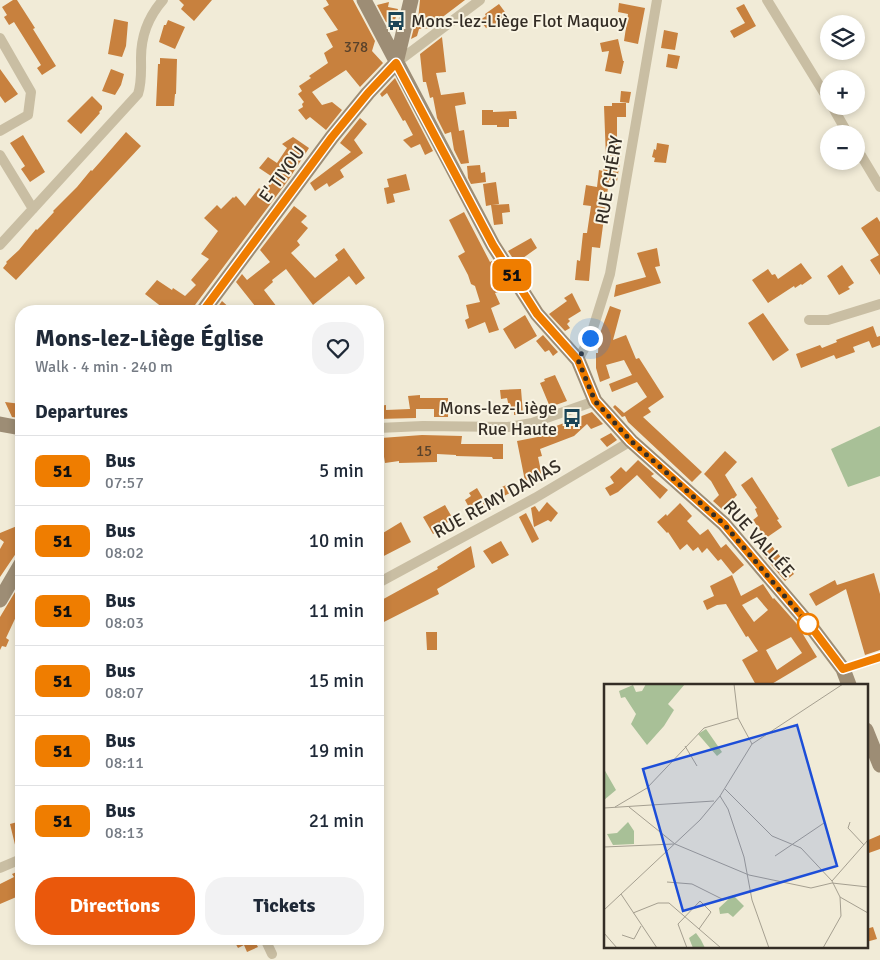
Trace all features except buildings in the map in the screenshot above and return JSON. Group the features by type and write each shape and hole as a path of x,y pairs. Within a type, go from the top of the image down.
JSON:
{"street":[{"path":"0,245 138,94 143,38 149,20 163,0"},
{"name":"RUE VALLÉE","path":"364,0 493,245 537,314 578,360 595,401 631,441 724,524 809,624 843,669 849,684"},
{"path":"396,63 411,0"},
{"path":"396,63 480,0"},
{"name":"RUE CHÉRY","path":"578,360 590,338 610,274 658,0"},
{"path":"767,0 820,86"},
{"path":"0,38 32,92 28,115 0,131"},
{"name":"E' TIYOU","path":"207,305 332,137 368,93 396,63"},
{"path":"0,155 33,209"},
{"path":"865,162 880,187"},
{"path":"809,320 828,320 880,304"},
{"path":"384,428 423,426 508,427 532,423 595,401"},
{"path":"0,424 15,427"},
{"name":"RUE REMY DAMAS","path":"384,580 535,498 631,441"},
{"path":"0,600 15,574"},
{"path":"843,669 880,657"},
{"path":"868,735 880,765"},
{"path":"0,868 15,861"},
{"path":"268,945 272,954"}],"green space":[{"path":"880,426 880,476 848,487 831,449"}],"bus line":[{"name":"51","path":"208,305 332,137 368,93 396,63 493,245 537,314 578,360 595,401 631,441 724,524 809,624 843,669 880,657"}],"place":[{"name":"Mons-lez-Liège Flot Maquoy","path":"396,21"},
{"name":"Mons-lez-Liège Rue Haute","path":"572,418"}],"route":[{"path":"590,338 578,360 595,401 631,441 724,524 808,624"}]}
